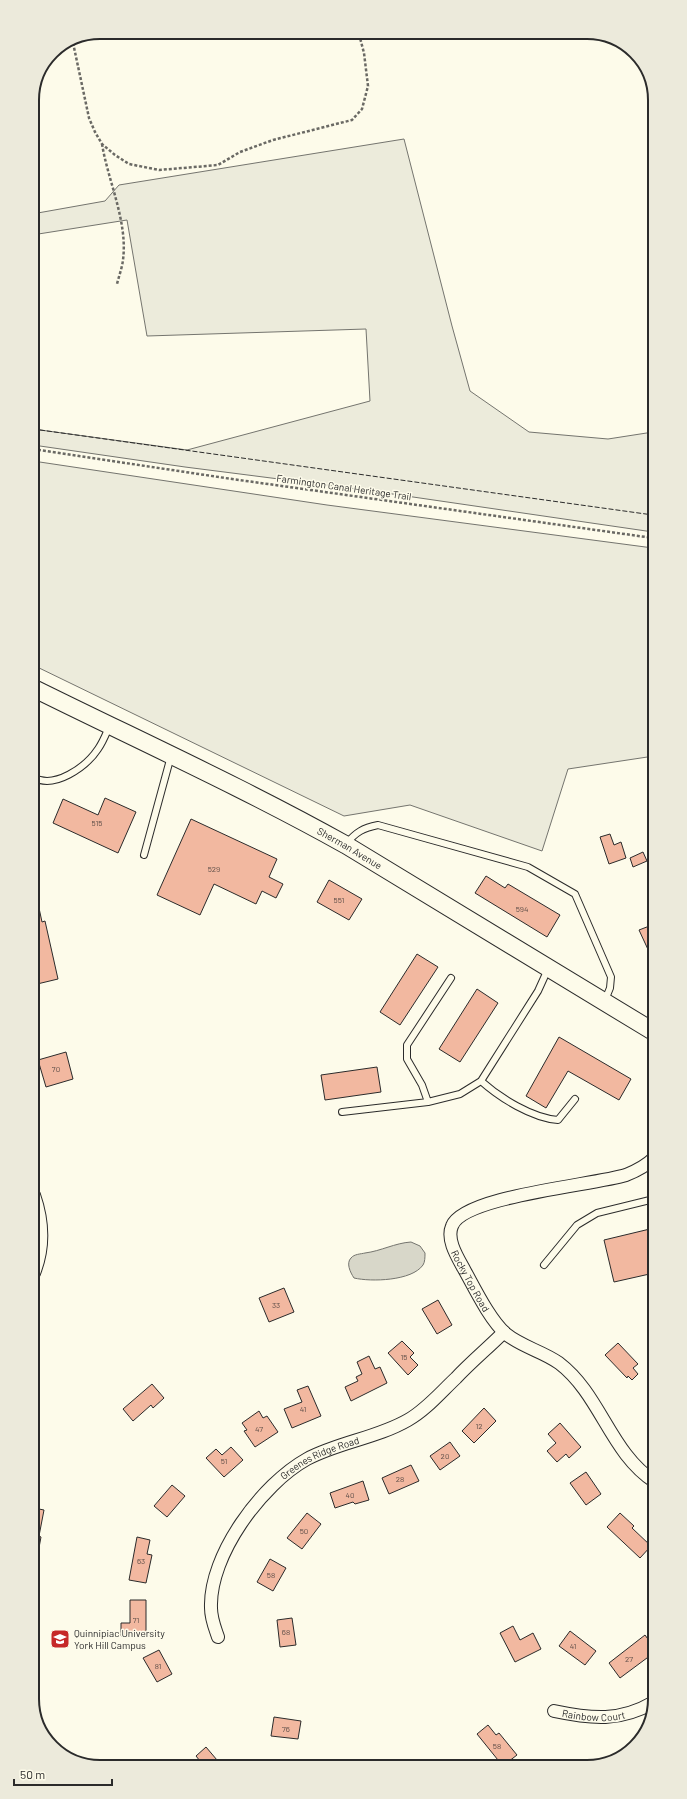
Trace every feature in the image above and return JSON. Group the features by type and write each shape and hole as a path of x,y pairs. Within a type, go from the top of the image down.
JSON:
{"main road":[{"name":"Sherman Avenue","path":"39,696 110,726 172,755 255,796 346,845 648,1028"}],"street":[{"name":"Rocky Top Road","path":"648,1162 637,1170 624,1175 484,1204 459,1216 452,1225 450,1233 452,1246 473,1286 490,1314 504,1332 525,1347 558,1363 570,1373 584,1389 618,1445 630,1461 648,1477"},
{"path":"39,1212 42,1229 39,1262"},
{"name":"Greenes Ridge Road","path":"218,1637 212,1622 211,1608 215,1582 222,1559 249,1512 272,1484 295,1466 329,1448 393,1428 410,1419 426,1407 504,1332"},
{"name":"Rainbow Court","path":"554,1711 583,1717 601,1718 624,1715 648,1705"}],"lane":[{"path":"39,781 58,780 84,764 98,749 110,726"},
{"path":"144,855 172,755"},
{"path":"346,845 355,834 364,828 378,825 528,867 575,894 611,977 610,988 604,1001"},
{"path":"342,1112 428,1102 460,1094 481,1081 538,991 549,968"},
{"path":"428,1102 422,1085 407,1059 407,1044 451,978"},
{"path":"481,1081 496,1094 544,1119 558,1120 575,1099"},
{"path":"544,1265 577,1225 597,1213 648,1200"}],"path":[{"path":"74,45 90,118 95,132 102,144 114,155 129,164 159,170 177,170 218,165 240,152 273,140 352,120 362,109 368,86 364,53 360,39"},
{"path":"102,144 104,158 116,197 122,232 123,259 117,284"},
{"name":"Farmington Canal Heritage Trail","path":"39,451 648,537"}],"shaded area":[{"path":"404,139 470,391 529,432 608,439 648,433 648,531 365,490 185,467 39,446 39,430 187,450 370,401 366,329 147,336 127,220 39,234 39,213 105,201 119,185"},
{"path":"39,462 327,505 648,547 648,757 568,769 542,851 410,805 344,816 39,668"},
{"path":"411,1242 420,1246 425,1253 424,1264 418,1270 401,1277 391,1279 370,1280 354,1278 349,1268 349,1262 354,1256"}],"building":[{"path":"105,798 136,812 118,853 53,823 63,799 98,815"},
{"path":"191,819 277,859 269,877 283,884 276,898 262,891 256,904 214,884 200,915 157,895"},
{"path":"610,834 614,845 621,842 626,858 609,864 600,837"},
{"path":"643,852 647,861 633,867 630,858"},
{"path":"486,876 505,888 508,884 560,915 547,937 475,893"},
{"path":"329,880 362,899 349,920 317,902"},
{"path":"39,908 42,922 45,921 58,979 39,984"},
{"path":"648,927 648,950 639,930"},
{"path":"417,954 438,967 400,1025 380,1012"},
{"path":"477,989 498,1003 460,1062 439,1049"},
{"path":"559,1037 631,1079 619,1100 568,1071 546,1108 526,1096"},
{"path":"66,1052 73,1079 46,1087 39,1060"},
{"path":"377,1067 381,1092 325,1100 321,1075"},
{"path":"648,1229 648,1274 614,1282 604,1240"},
{"path":"284,1288 294,1312 269,1322 259,1298"},
{"path":"438,1300 452,1325 437,1334 422,1309"},
{"path":"402,1341 414,1353 410,1357 418,1365 408,1375 388,1353"},
{"path":"618,1343 638,1364 633,1368 638,1374 632,1380 628,1376 627,1378 605,1355"},
{"path":"369,1356 375,1369 380,1367 387,1383 351,1401 345,1387 358,1381 356,1377 362,1374 357,1362"},
{"path":"152,1384 164,1398 153,1408 151,1405 133,1421 123,1409"},
{"path":"308,1386 321,1416 292,1428 284,1409 302,1402 297,1390"},
{"path":"484,1408 496,1421 474,1443 462,1431"},
{"path":"259,1411 263,1418 267,1416 278,1432 255,1447 244,1431 247,1430 242,1423"},
{"path":"560,1423 581,1447 569,1458 566,1454 557,1462 547,1451 556,1443 548,1434"},
{"path":"450,1442 460,1456 440,1470 430,1456"},
{"path":"231,1447 243,1460 224,1477 206,1458 216,1449 222,1455"},
{"path":"411,1465 419,1481 389,1494 382,1478"},
{"path":"586,1472 601,1494 586,1505 570,1483"},
{"path":"363,1481 369,1500 355,1504 353,1502 335,1508 330,1493"},
{"path":"172,1485 185,1496 167,1517 154,1506"},
{"path":"39,1509 44,1510 39,1536"},
{"path":"307,1513 321,1524 302,1549 287,1538"},
{"path":"620,1513 634,1526 632,1528 648,1543 648,1549 640,1558 607,1527"},
{"path":"39,1536 41,1537 39,1548"},
{"path":"137,1537 150,1540 147,1554 152,1555 146,1583 129,1580"},
{"path":"270,1559 286,1568 273,1591 257,1582"},
{"path":"130,1600 146,1600 146,1636 121,1636 121,1623 130,1623"},
{"path":"292,1618 296,1645 280,1647 277,1620"},
{"path":"513,1626 520,1640 533,1633 541,1649 515,1662 500,1633"},
{"path":"570,1631 596,1651 585,1665 559,1646"},
{"path":"645,1635 648,1639 648,1657 620,1678 609,1663"},
{"path":"159,1650 172,1674 157,1682 143,1658"},
{"path":"274,1717 301,1721 298,1739 271,1736"},
{"path":"488,1725 496,1735 499,1733 517,1755 510,1760 498,1760 477,1734"},
{"path":"206,1747 217,1760 199,1760 196,1756"}],"fence":[{"path":"39,430 648,514"}],"place":[{"name":"Quinnipiac University York Hill Campus","path":"60,1639"}]}
